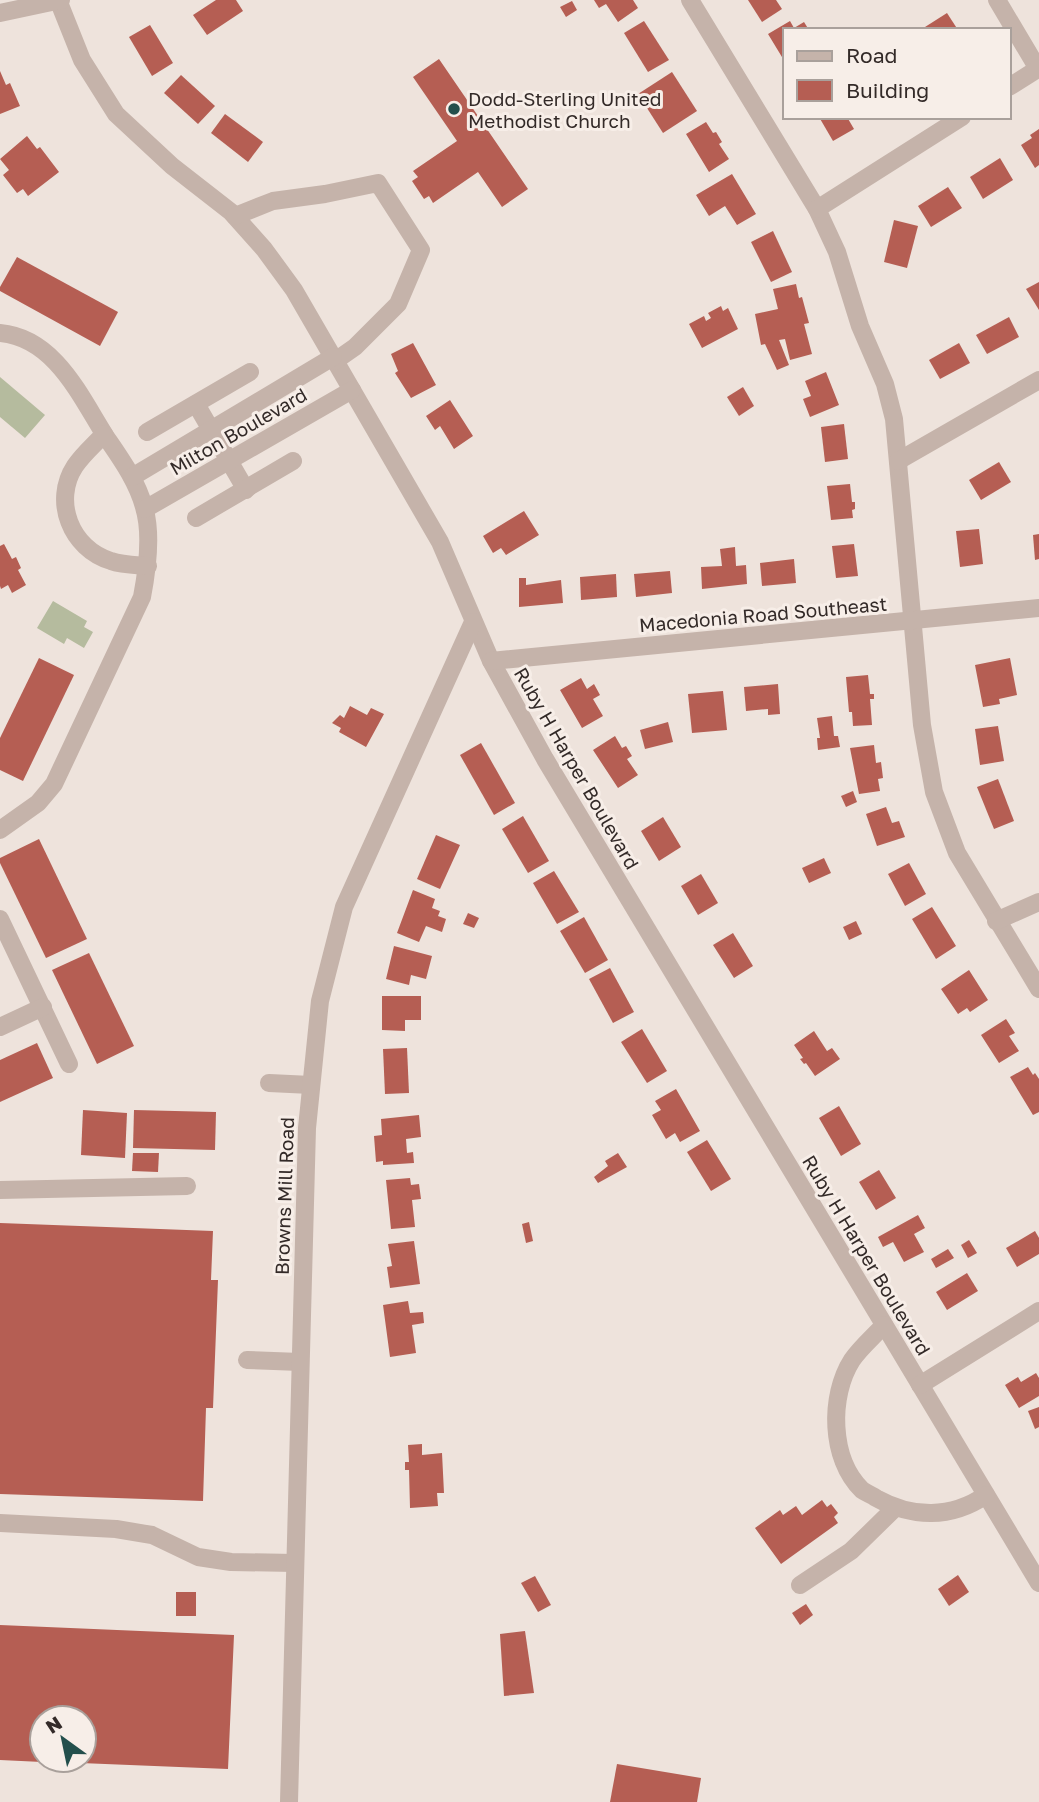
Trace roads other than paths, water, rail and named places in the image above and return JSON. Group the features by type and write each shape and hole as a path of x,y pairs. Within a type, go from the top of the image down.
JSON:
{"street":[{"path":"0,13 59,0"},
{"name":"Ruby H Harper Boulevard","path":"59,0 82,60 116,114 172,166 235,216 264,248 295,290 440,542 491,661 545,759 1039,1583"},
{"path":"690,0 817,209 837,252 860,326 885,384 894,419 922,725 934,792 957,853 1039,989"},
{"path":"997,0 1039,69 1011,86"},
{"path":"817,209 959,119"},
{"name":"Milton Boulevard","path":"132,477 355,348 398,304 421,250 378,183 273,201 235,216"},
{"path":"0,332 36,346 58,364 85,398 132,477 145,509 148,566 142,597 54,784 38,803 0,830"},
{"path":"147,432 250,372"},
{"path":"898,461 1039,380"},
{"name":"Milton Boulevard","path":"145,509 352,390"},
{"path":"196,404 246,490"},
{"path":"104,434 76,464 68,478 65,501 67,520 74,534 87,548 110,561 148,566"},
{"path":"196,518 293,461"},
{"name":"Macedonia Road Southeast","path":"491,661 1039,608"},
{"name":"Browns Mill Road","path":"289,1802 307,1129 320,1001 344,907 473,622"},
{"path":"996,921 1039,902"},
{"path":"0,919 69,1064"},
{"path":"0,1027 43,1007"},
{"path":"269,1083 311,1085"},
{"path":"0,1190 187,1186"},
{"path":"920,1385 1039,1311"},
{"path":"884,1325 852,1360 839,1390 834,1423 842,1460 862,1490 895,1508 937,1514 971,1505 986,1495"},
{"path":"247,1360 300,1362"},
{"path":"800,1585 851,1551 895,1508"},
{"path":"0,1523 116,1528 152,1535 198,1557 231,1562 295,1563"}],"place":[{"name":"Dodd-Sterling United Methodist Church","path":"454,109"}]}
